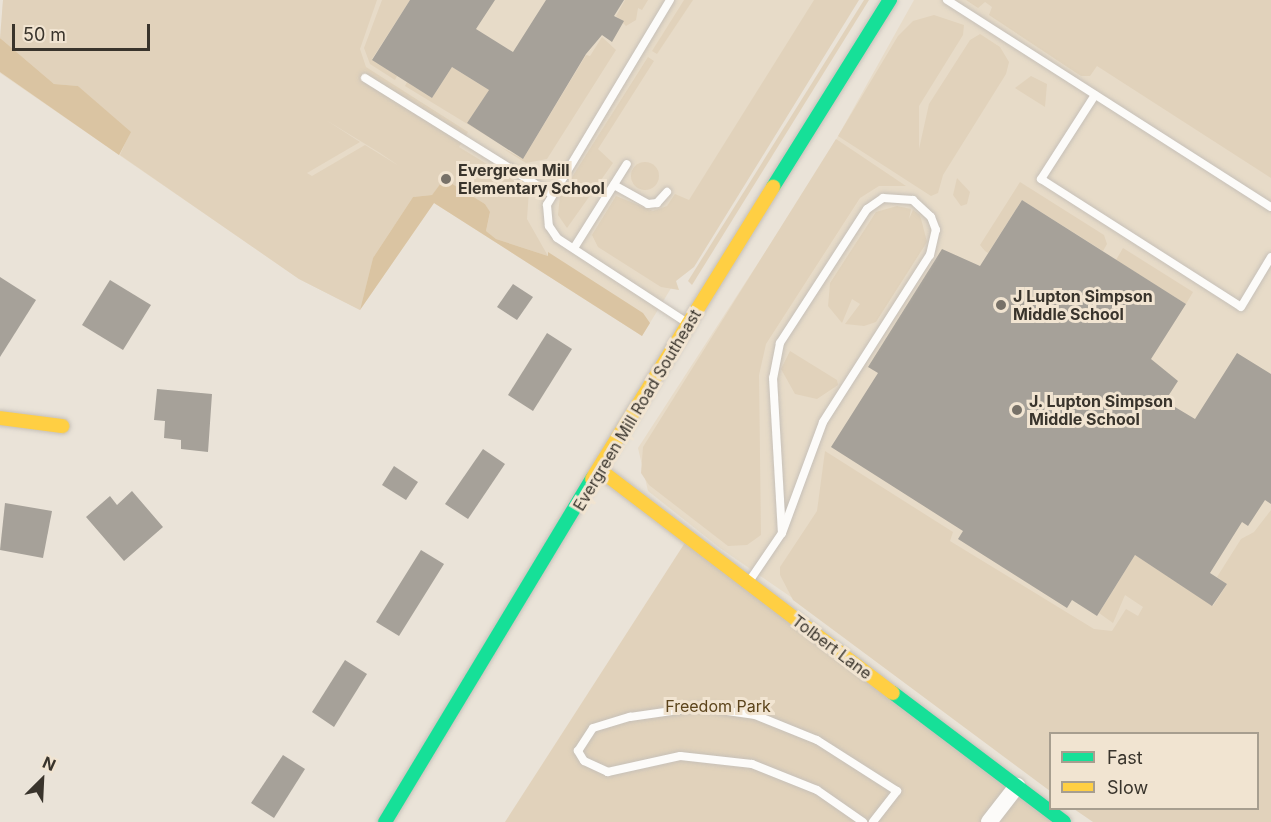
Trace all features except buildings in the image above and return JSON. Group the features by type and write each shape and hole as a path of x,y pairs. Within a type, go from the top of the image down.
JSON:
{"main road":[{"name":"Evergreen Mill Road Southeast","path":"385,822 688,323 891,0"},
{"path":"0,418 62,426"},
{"name":"Tolbert Lane","path":"600,470 1064,822"}],"street":[{"path":"989,822 1017,786"}],"lane":[{"path":"670,0 551,194 547,205 549,226 556,238 688,323"},
{"path":"947,0 1271,207"},
{"path":"365,78 551,194"},
{"path":"1095,95 1041,179 1241,307 1271,257"},
{"path":"574,248 627,164"},
{"path":"614,185 648,204 657,203 667,192"},
{"path":"748,583 782,533 823,422 930,255 936,230 931,217 913,200 883,198 867,208 780,343 773,378 782,533"},
{"path":"863,822 817,790 752,764 680,756 608,772 584,761 578,751 593,728 630,717 699,707 754,715 817,740 897,791 873,822"}],"shaded area":[{"name":"Evergreen Mill Elementary School","path":"3,0 846,0 642,336 434,203 360,310 299,279 0,73"},
{"name":"J Lupton Simpson Middle School","path":"914,0 1271,0 1271,822 1259,809 1259,732 1049,732 1049,775 720,548 648,491 638,448 823,163"},
{"path":"0,38 54,84 78,86 131,132 119,155 0,72"},
{"path":"444,179 485,204 490,212 486,231 496,239 548,256 548,252 643,313 650,323 642,336 434,203 360,310 373,258 413,197 432,195"}],"green space":[{"path":"3,0 377,0 360,49 366,67 468,132 459,147 529,190 527,219 548,256 496,239 486,231 490,213 485,204 444,180 432,195 413,197 373,258 360,310 299,279 120,155 130,132 78,86 54,84 0,38","holes":["326,120 399,166 365,145 312,176 307,173 360,142"]},
{"path":"382,0 410,0 372,59 397,76 395,80 370,64 364,48"},
{"path":"625,0 648,0 642,10 638,8 636,20 626,26 616,16"},
{"path":"684,0 693,0 657,54 652,51"},
{"path":"814,0 859,0 694,267 676,281 679,290 661,287 598,247 592,235 616,196 653,211 667,206 675,194 689,200"},
{"path":"864,0 869,0 692,285 688,281"},
{"path":"966,0 1271,0 1271,178 1097,66 1090,76 1081,76 989,15 992,7 985,2 978,8"},
{"path":"934,15 964,25 963,35 919,106 919,149 929,104 970,40 980,34 1000,47 1009,62 1006,74 943,175 938,193 931,196 838,136 898,36 913,21"},
{"path":"602,37 616,50 547,159 526,163 499,146 523,159 586,55 590,56"},
{"path":"648,57 654,61 598,149 613,163 567,228 558,215 560,196"},
{"path":"452,67 489,90 467,123 492,139 405,86 407,82 432,98"},
{"path":"1031,76 1047,84 1045,107 1015,88"},
{"path":"836,139 906,186 879,186 860,198 766,344 759,375 761,535 747,545 728,546 649,485 641,473 643,447"},
{"path":"645,162 655,166 659,176 655,186 645,190 635,186 631,176 635,166"},
{"path":"957,178 970,192 967,204 961,206 953,195"},
{"path":"1020,182 1104,235 1107,244 1103,251 1022,200 988,253 985,251 980,245"},
{"path":"897,206 911,209 909,219 913,210 920,215 927,242 876,322 864,326 845,324 860,304 852,299 842,323 828,306 830,283 876,212"},
{"path":"1123,248 1193,292 1186,304 1116,260"},
{"path":"790,351 837,380 838,385 817,399 795,394 781,369"},
{"path":"825,451 953,532 950,541 1094,629 1112,631 1126,609 1138,616 1143,607 1125,595 1113,623 1099,613 1135,555 1213,606 1227,584 1217,577 1241,539 1254,532 1271,510 1271,822 1093,822 1075,810 1259,810 1259,732 1049,732 1049,790 793,600 780,575 780,567 817,511"},
{"name":"Freedom Park","path":"688,538 1064,822 505,822"}],"traffic: fast":[{"path":"773,187 890,0"},
{"path":"385,822 592,479"},
{"path":"893,693 1064,822"}],"traffic: slow":[{"path":"592,479 773,187"},
{"path":"0,418 62,426"},
{"path":"600,470 893,693"}],"place":[{"name":"Evergreen Mill Elementary School","path":"446,179"},
{"name":"J Lupton Simpson Middle School","path":"1001,305"},
{"name":"J. Lupton Simpson Middle School","path":"1017,410"}]}
